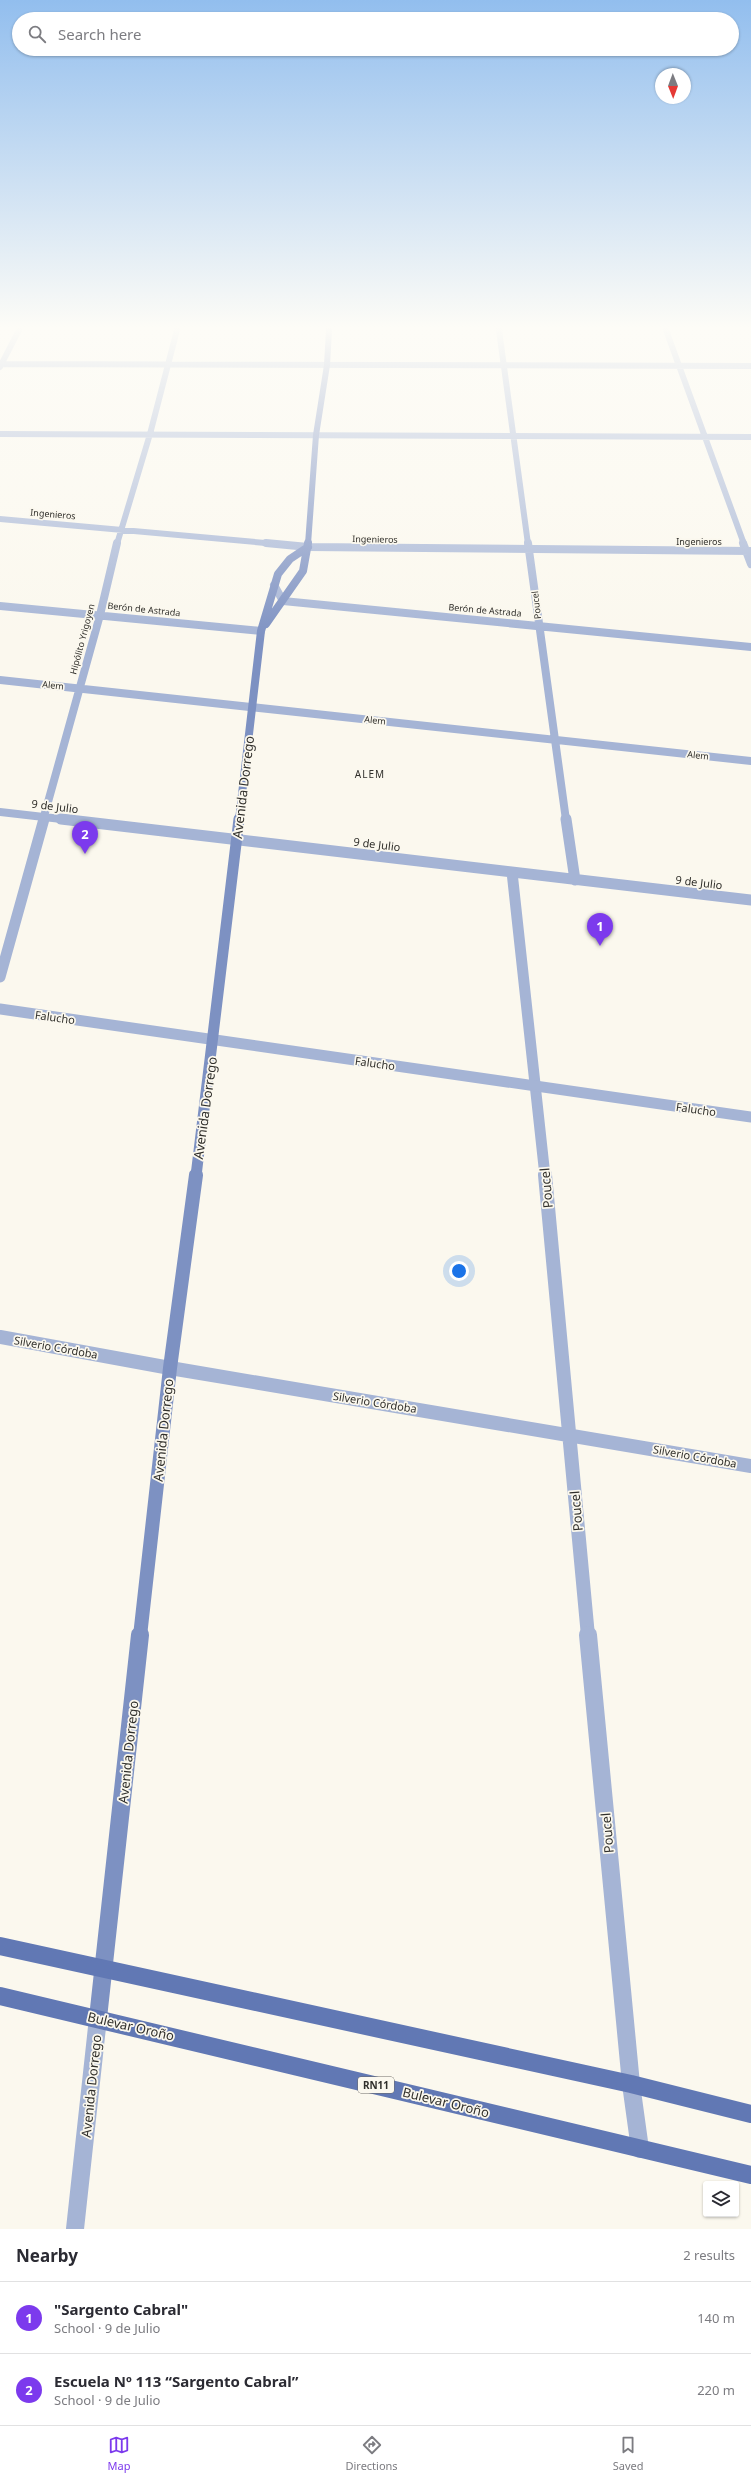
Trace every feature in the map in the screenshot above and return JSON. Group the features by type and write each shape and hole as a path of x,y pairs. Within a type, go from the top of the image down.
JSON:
{"main road":[{"name":"Avenida Dorrego","path":"261,631 303,571 308,548 316,435"},
{"name":"Avenida Dorrego","path":"98,2018 170,1368 214,1040 261,631 278,574 290,559 308,548"},
{"path":"0,1946 631,2084 751,2114"},
{"name":"Bulevar Oroño","path":"0,1996 98,2018 751,2175"}],"street":[{"name":"Hipólito Yrigoyen","path":"0,977 100,615 120,530 150,434"},
{"path":"153,434 751,437"},
{"name":"Poucel","path":"515,436 538,625 575,880"},
{"path":"703,436 749,551 751,564"},
{"name":"Ingenieros","path":"0,519 308,548 530,551 749,551"},
{"path":"274,585 283,601"},
{"name":"Berón de Astrada","path":"283,601 751,647"},
{"name":"Berón de Astrada","path":"0,606 261,631"},
{"name":"Alem","path":"0,680 80,687 751,761"},
{"name":"9 de Julio","path":"0,812 751,900"},
{"name":"Poucel","path":"512,872 536,1086 631,2084 640,2149"},
{"name":"Falucho","path":"0,1009 751,1117"},
{"name":"Silverio Córdoba","path":"0,1337 170,1368 569,1434 751,1466"},
{"name":"Avenida Dorrego","path":"75,2229 98,2018"}],"place":[{"name":"Escuela Nº 113 “Sargento Cabral”","path":"85,854"},
{"name":"\"Sargento Cabral\"","path":"600,946"}],"district":[{"name":"ALEM","path":"370,774"}]}
